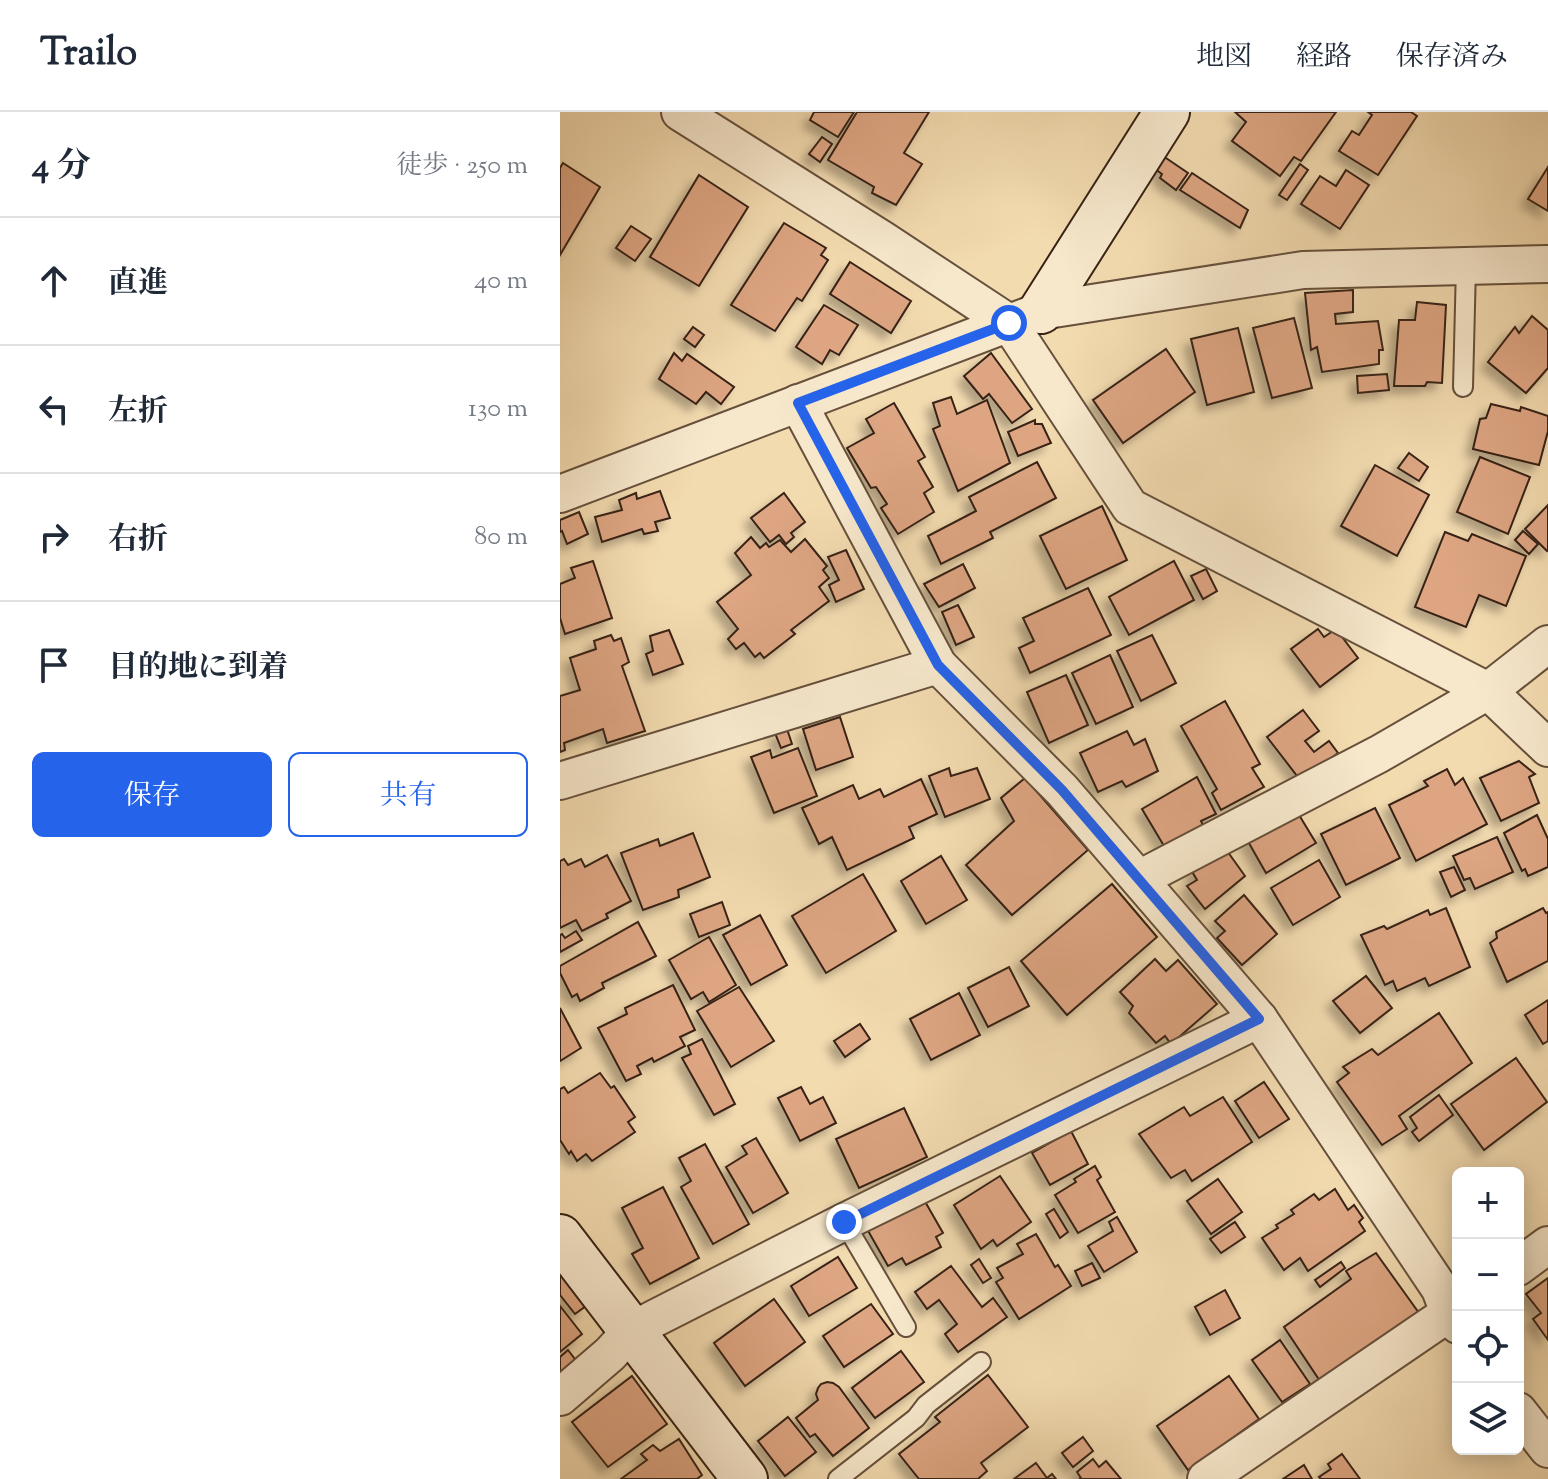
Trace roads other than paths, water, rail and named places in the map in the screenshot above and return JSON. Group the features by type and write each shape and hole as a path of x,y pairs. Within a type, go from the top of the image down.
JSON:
{"street":[{"path":"680,112 883,240 1025,317 1130,507 1488,691 1548,748"},
{"path":"1025,317 1167,112"},
{"path":"560,494 1025,317 1303,270 1548,264"},
{"path":"798,403 938,665 1062,790 1259,1019 1453,1311"},
{"path":"1139,879 1379,754 1488,691 1548,644"},
{"path":"560,781 938,665"},
{"path":"560,1397 610,1354 632,1330 844,1222 1259,1019"},
{"path":"560,1237 745,1479"},
{"path":"1524,1263 1548,1245"},
{"path":"1206,1479 1452,1317"},
{"path":"1524,1419 1548,1449"}],"lane":[{"path":"1463,387 1466,266"},
{"path":"844,1222 906,1327"},
{"path":"838,1479 981,1362"}]}
